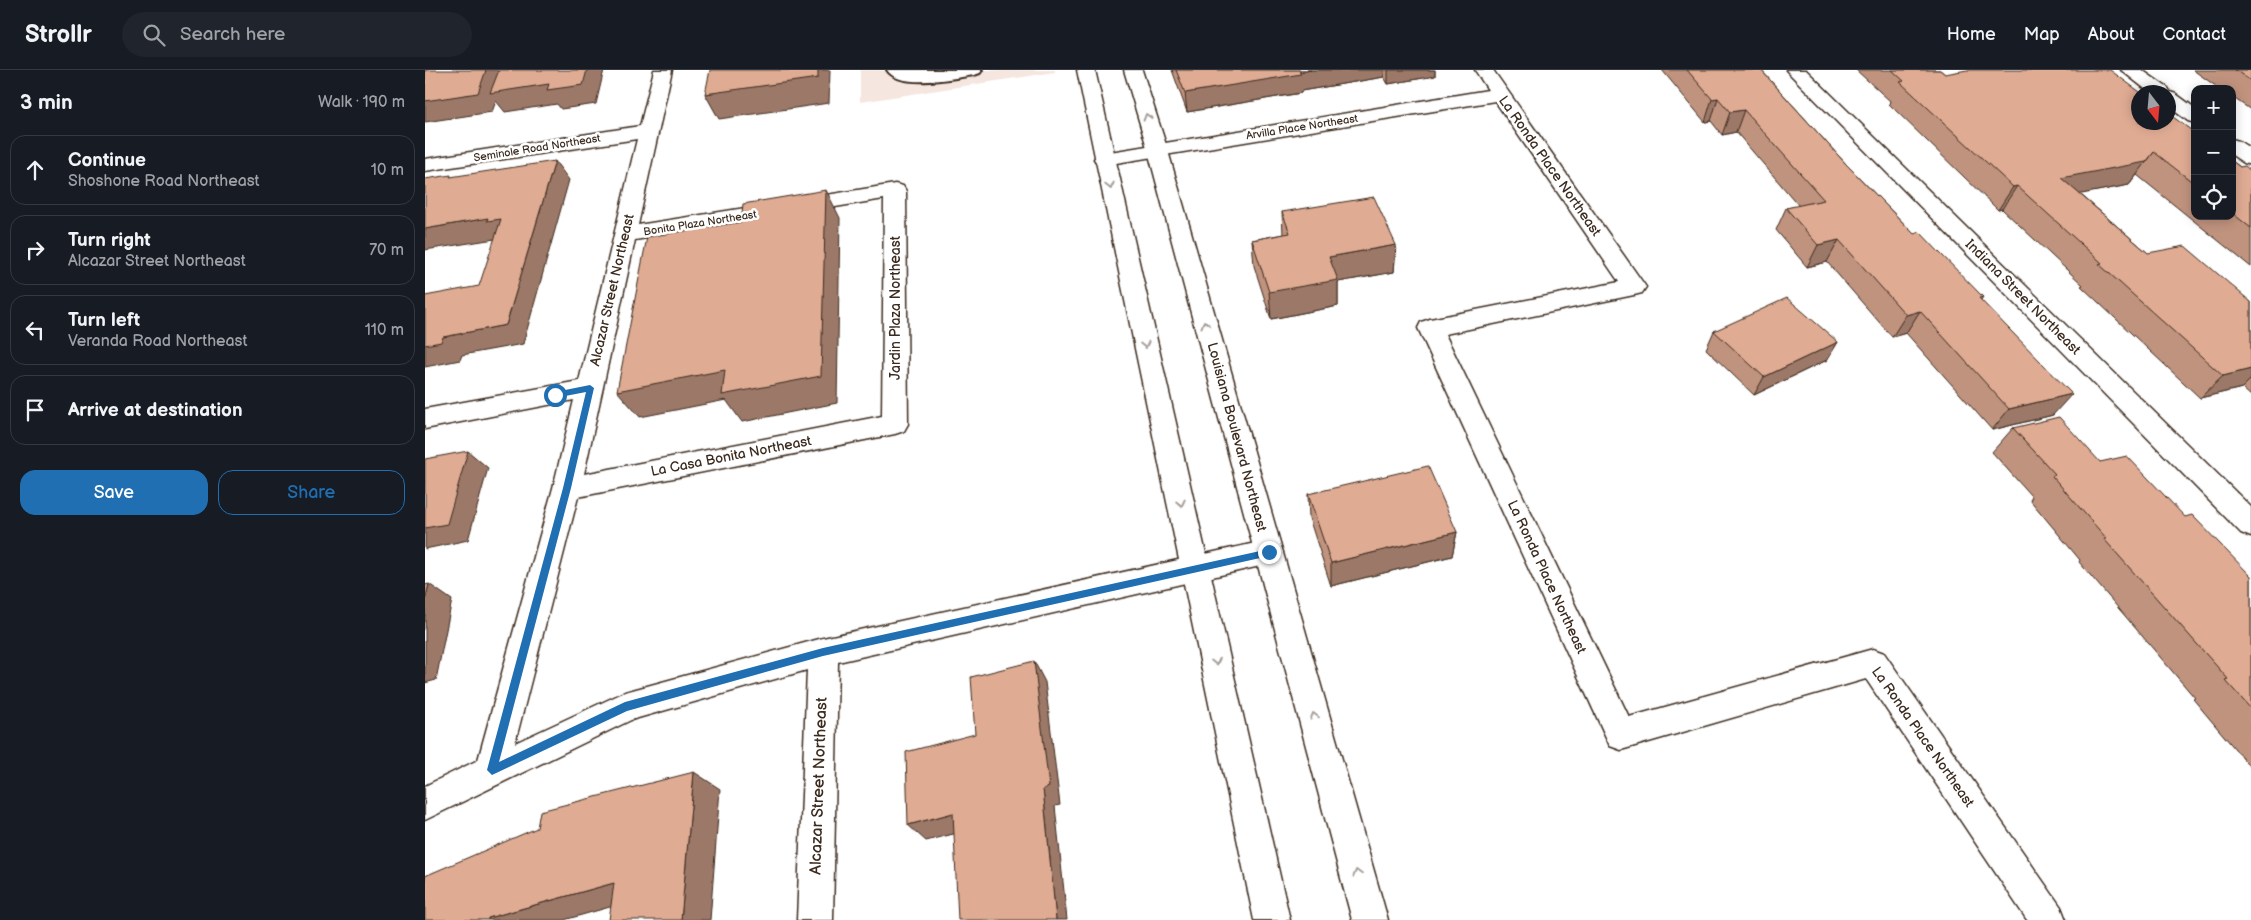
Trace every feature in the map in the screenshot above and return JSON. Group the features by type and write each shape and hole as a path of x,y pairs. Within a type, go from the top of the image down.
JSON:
{"street":[{"name":"Alcazar Street Northeast","path":"492,770 567,488 663,70"},
{"path":"1086,70 1104,160 1272,920"},
{"name":"Louisiana Boulevard Northeast","path":"1133,70 1158,151 1370,920"},
{"name":"La Ronda Place Northeast","path":"1484,70 1634,287 1430,328 1621,735 1873,663 2048,920"},
{"name":"Indiana Street Northeast","path":"1795,70 2251,525"},
{"path":"2131,70 2151,85"},
{"name":"Arvilla Place Northeast","path":"1104,160 1500,94"},
{"path":"2176,103 2191,114"},
{"name":"Seminole Road Northeast","path":"425,165 649,131"},
{"path":"2236,148 2251,159"},
{"name":"Bonita Plaza Northeast","path":"624,235 895,191"},
{"name":"Jardin Plaza Northeast","path":"895,191 895,424"},
{"path":"425,420 590,388"},
{"name":"La Casa Bonita Northeast","path":"567,488 895,424"},
{"path":"425,803 625,707 823,652 1196,570 1269,552"},
{"name":"Alcazar Street Northeast","path":"815,920 823,652"}],"lane":[{"path":"895,70 907,76 929,77 974,70"}],"shaded area":[{"path":"860,70 1055,70 1055,72 860,102"}],"building":[{"path":"425,70 486,70 478,93 425,101"},
{"path":"499,70 587,70 583,85 547,90 549,84 490,93"},
{"path":"710,70 818,70 818,78 705,94"},
{"path":"1176,70 1311,70 1299,72 1301,74 1185,93"},
{"path":"1687,70 1761,70 1846,164 1914,234 1920,232 1983,297 1979,298 2072,394 2009,409 1920,311 1906,315 1839,240 1818,245 1786,208 1824,200 1744,110 1730,112 1718,98 1712,99"},
{"path":"1892,70 1940,70 1945,74 1967,70 2110,70 2131,85 2131,130 2176,130 2176,119 2191,130 2191,181 2154,152 2146,162 2061,178 2148,253 2185,246 2251,302 2251,369 2223,376 2099,264 2102,263 2017,186 2013,187 1900,82 1904,81"},
{"path":"2235,70 2251,70 2251,81"},
{"path":"555,161 506,325 443,337 441,342 425,345 425,296 479,286 501,219 487,221 488,218 425,229 425,179"},
{"path":"2236,164 2240,167 2245,166 2251,171 2251,228 2236,216"},
{"path":"826,190 821,376 722,395 725,370 617,391 647,237 741,222 743,204"},
{"path":"1374,197 1396,245 1329,257 1338,280 1269,292 1252,240 1290,233 1282,212"},
{"path":"1787,298 1838,342 1764,377 1714,331"},
{"path":"2059,417 2100,462 2127,456 2185,517 2192,515 2251,576 2251,709 2225,680 2228,679 2104,539 2107,539 2052,476 2055,474 2013,428"},
{"path":"468,451 447,524 425,528 425,459"},
{"path":"1428,466 1457,532 1331,563 1308,494"},
{"path":"429,584 425,601 425,585"},
{"path":"1034,661 1049,787 1043,789 1056,920 958,920 953,813 908,825 906,752 975,734 971,677"},
{"path":"694,772 681,920 609,920 614,883 488,918 488,920 425,920 425,876 537,828 540,811"}],"route":[{"path":"555,395 590,388 567,488 492,770 625,707 823,652 1196,570 1269,552"}]}
